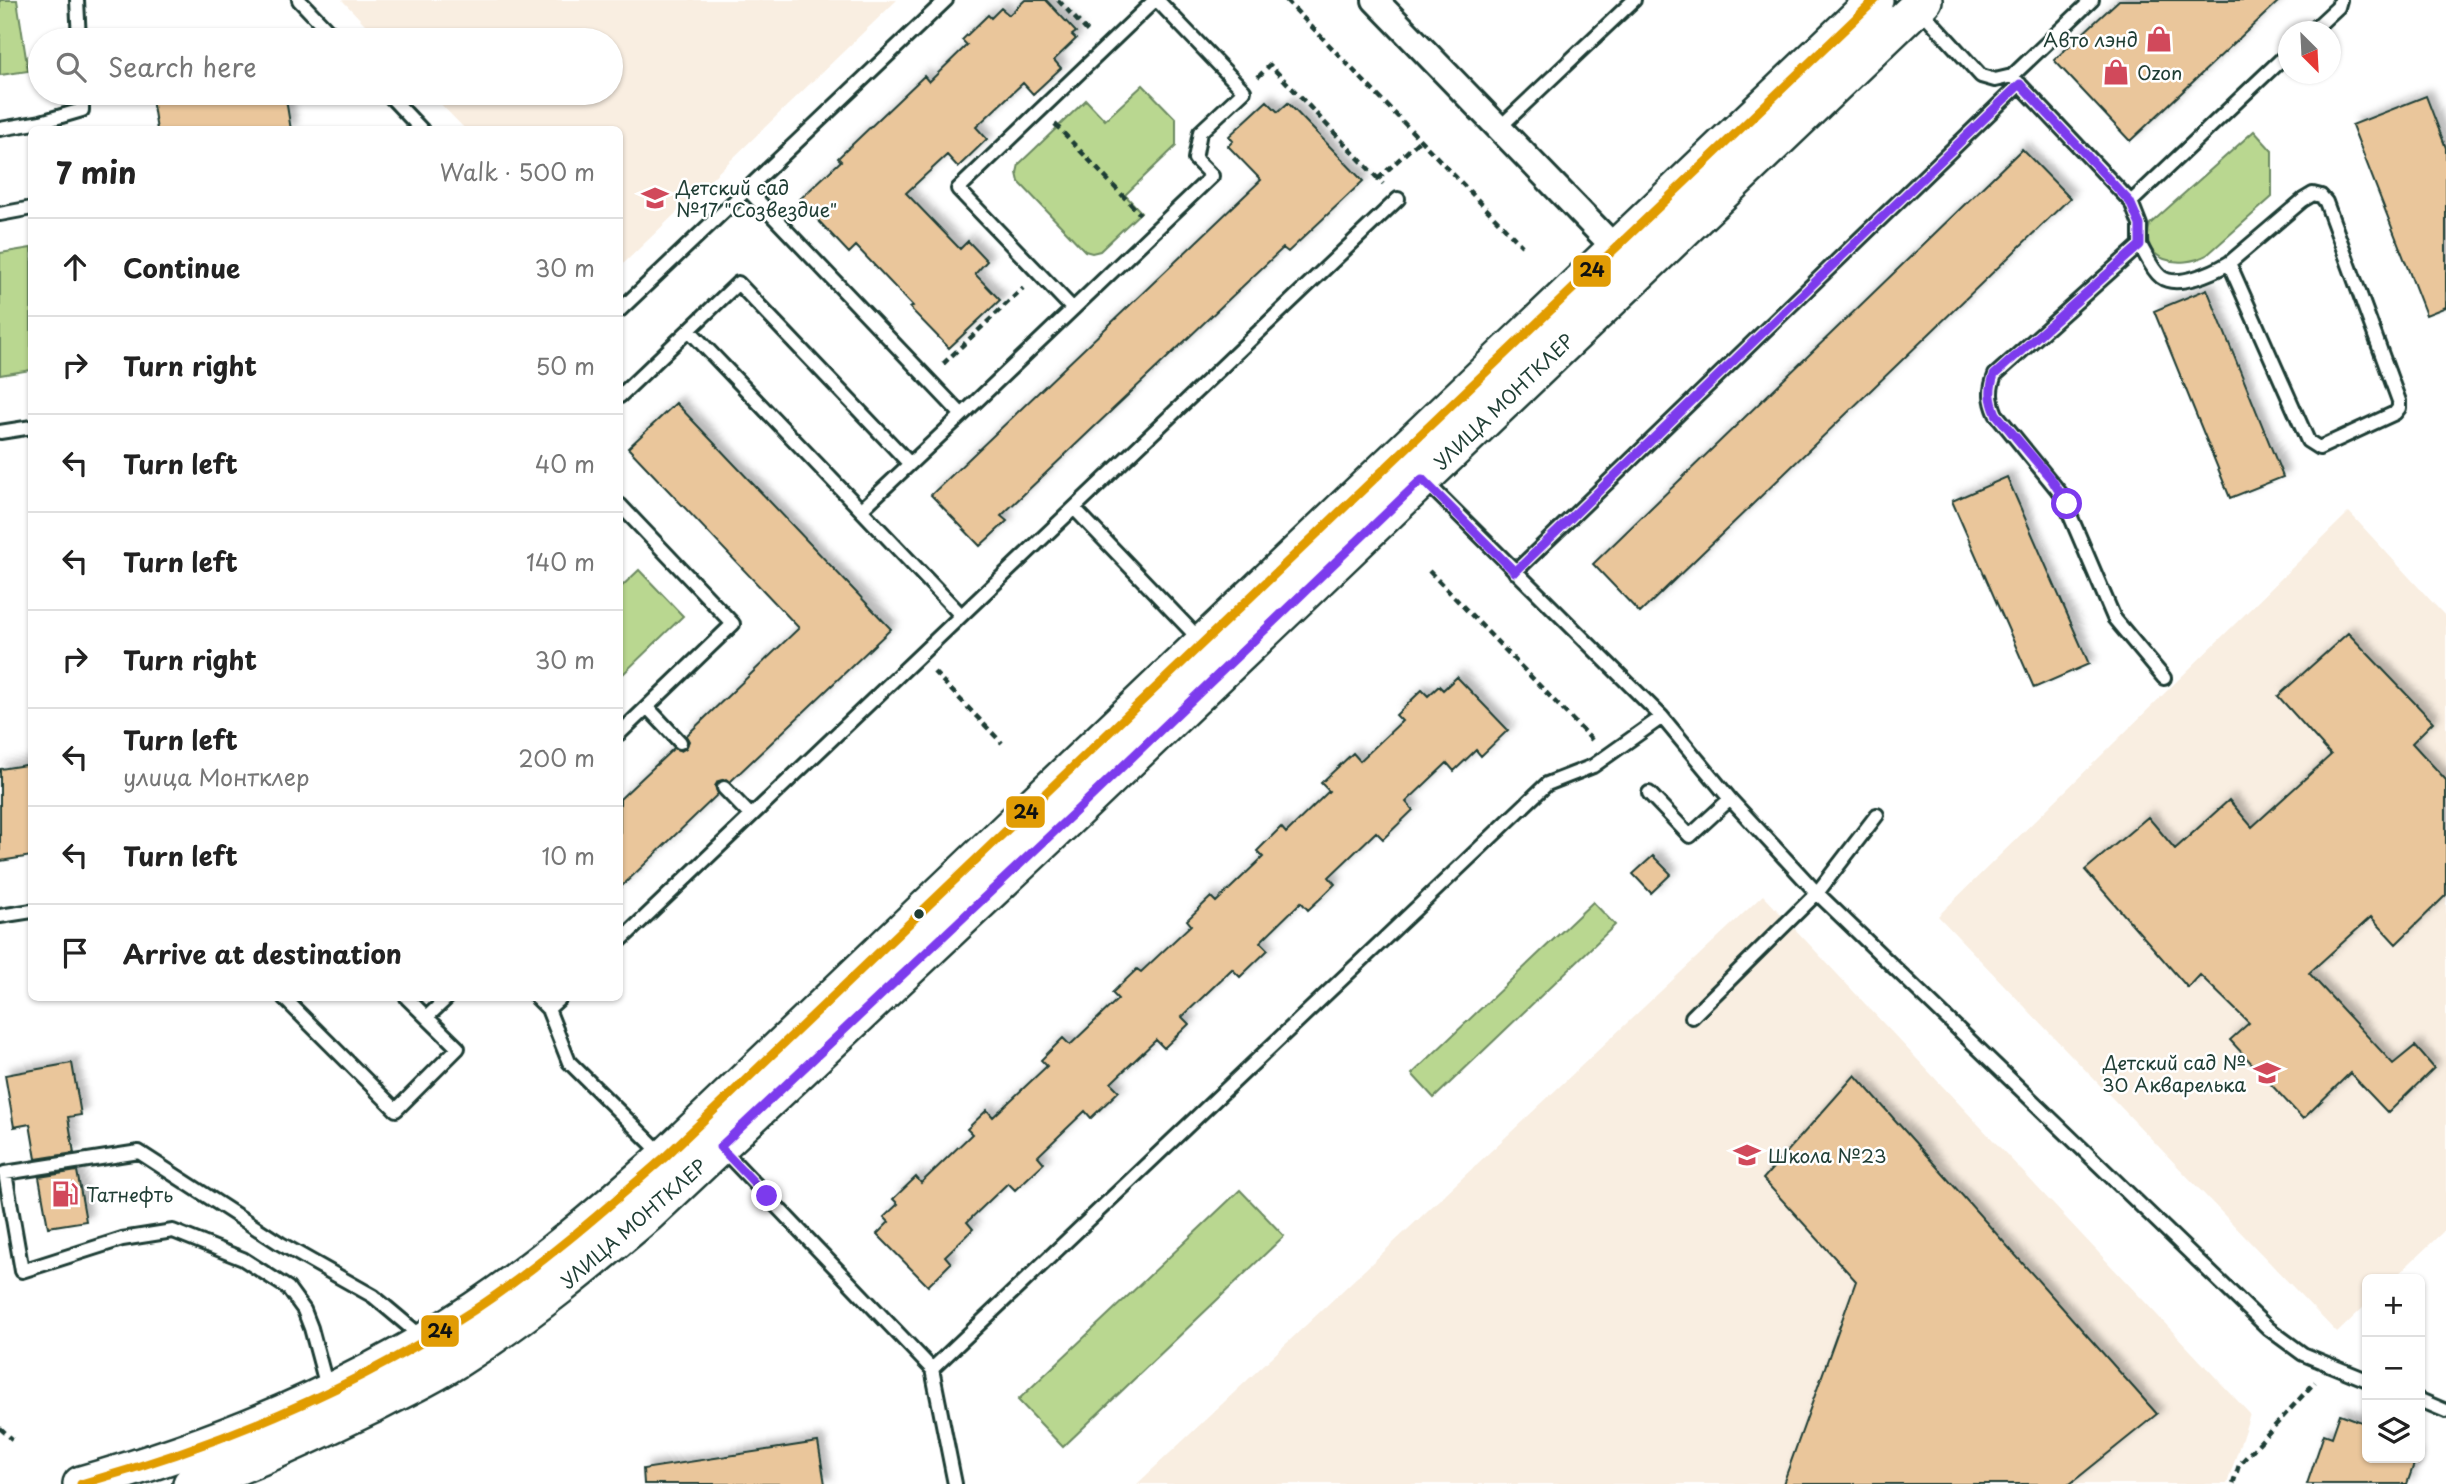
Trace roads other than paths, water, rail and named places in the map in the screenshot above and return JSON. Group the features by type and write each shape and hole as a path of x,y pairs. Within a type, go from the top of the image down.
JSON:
{"street":[{"path":"1375,0 1615,248"},
{"name":"УЛИЦА МОНТКЛЕР","path":"81,1484 185,1452 248,1428 328,1392 426,1341 476,1309 546,1258 665,1157 1875,0"},
{"name":"УЛИЦА МОНТКЛЕР","path":"191,1484 292,1445 410,1387 464,1356 580,1272 648,1214 1064,823 1921,3"}],"lane":[{"path":"77,0 78,28"},
{"path":"299,0 326,28"},
{"path":"623,307 946,0"},
{"path":"861,510 962,415 1156,230 1212,176 1195,159 1200,132 1244,91 1156,0 958,189 1073,309"},
{"path":"1499,128 1634,0"},
{"path":"1515,572 2016,80 2092,0"},
{"path":"2323,21 2338,7 2340,0"},
{"path":"1921,3 1981,76 1995,80 2016,80 2130,202 2140,225 2140,245 2158,275 2174,282 2214,272 2229,263 2302,200 2313,194 2321,196 2326,202 2399,401 2399,408 2395,413 2319,448 2308,441 2229,263"},
{"path":"2130,202 2278,62"},
{"path":"0,129 41,122 82,110 82,105"},
{"path":"398,105 418,126"},
{"path":"747,189 962,415"},
{"path":"623,938 1398,200"},
{"path":"0,214 28,209"},
{"path":"2140,245 1994,375 1990,394 1996,414 2061,494 2114,618 2164,678"},
{"path":"623,393 738,283 910,464"},
{"path":"689,330 961,615"},
{"path":"0,432 28,428"},
{"path":"1422,479 1662,717 1730,799 1817,893 2269,1329 2303,1354 2362,1378"},
{"path":"623,508 733,624 623,730"},
{"path":"1074,508 1202,642"},
{"path":"647,707 680,742"},
{"path":"932,1369 1547,784 1592,766 1662,717"},
{"path":"724,788 751,816"},
{"path":"1649,793 1690,835 1730,799"},
{"path":"1692,1017 1817,893 1877,815"},
{"path":"0,916 28,912"},
{"path":"287,1001 396,1110 458,1048 410,1001"},
{"path":"427,1017 444,1001"},
{"path":"540,1001 548,1009 569,1062 665,1157"},
{"path":"548,1009 557,1001"},
{"path":"720,1147 932,1369 955,1484"},
{"path":"328,1392 312,1328 304,1310 288,1289 243,1259 173,1231 121,1239 22,1271 5,1173 139,1152 281,1244 373,1296 426,1341"},
{"path":"2425,1402 2446,1411"}],"place":[{"name":"Авто лэнд","path":"2159,39"},
{"name":"Ozon","path":"2116,72"},
{"name":"Детский сад №17 \"Созвездие\"","path":"655,198"},
{"name":"Детский сад № 30 Акварелька","path":"2267,1073"},
{"name":"Школа №23","path":"1747,1155"},
{"name":"Татнефть","path":"65,1194"}]}
